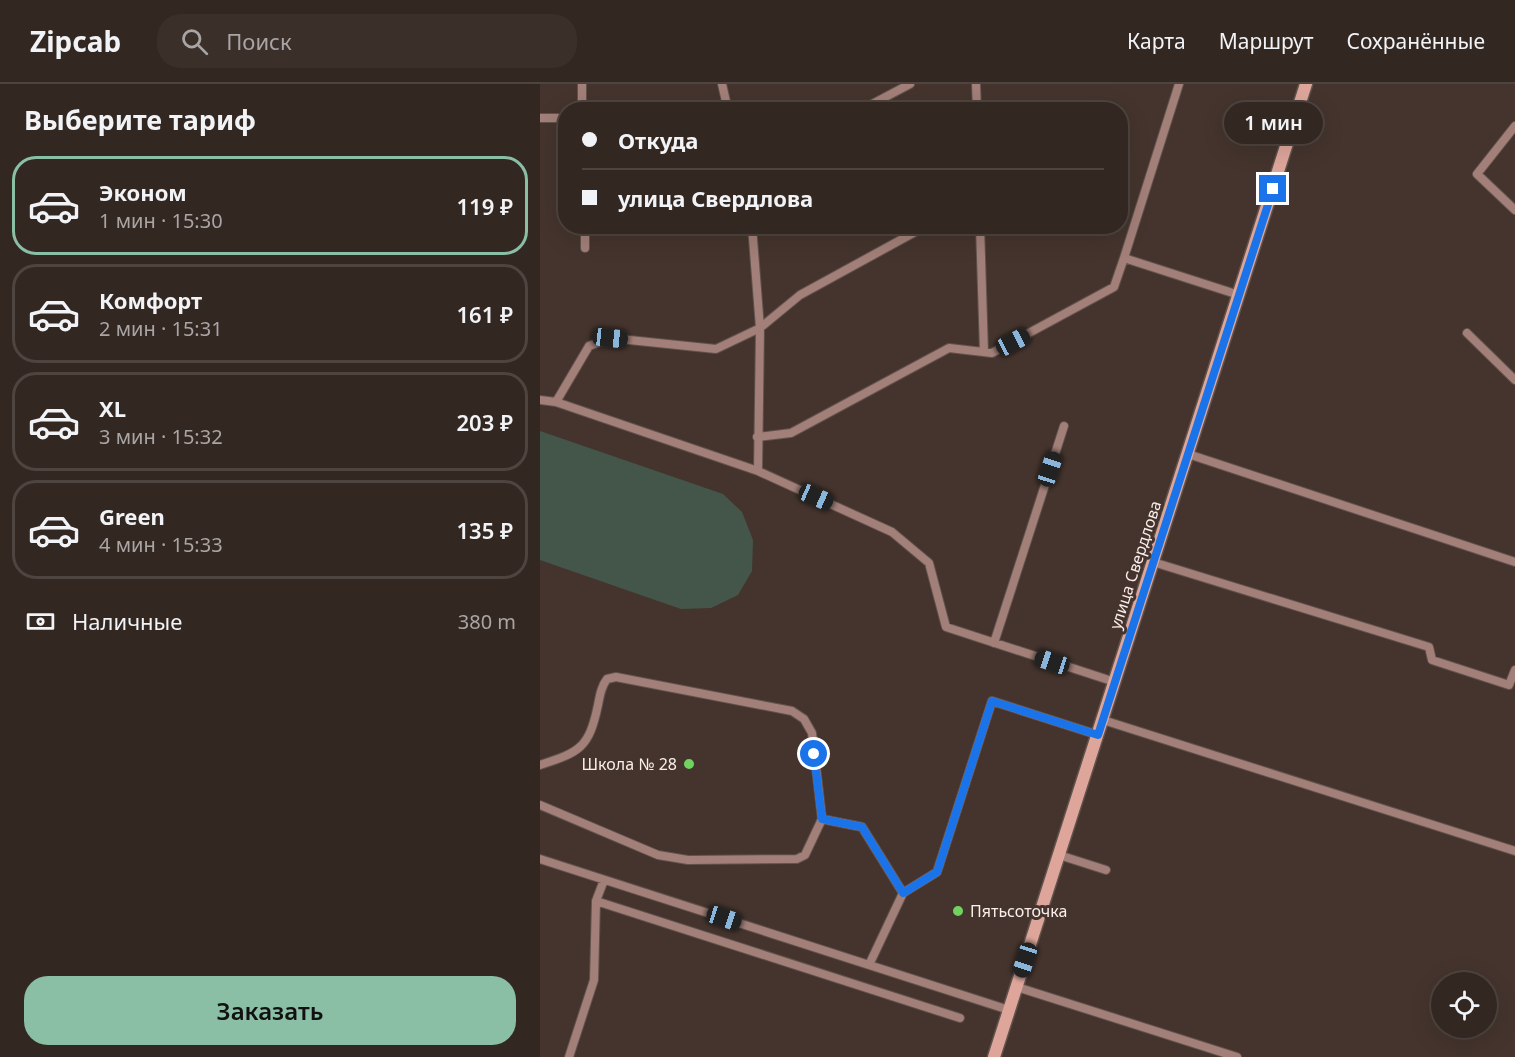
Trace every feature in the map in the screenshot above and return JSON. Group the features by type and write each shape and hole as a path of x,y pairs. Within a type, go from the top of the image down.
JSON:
{"main road":[{"name":"улица Свердлова","path":"994,1057 1306,84"}],"lane":[{"path":"582,84 582,102"},
{"path":"723,84 726,102"},
{"path":"876,102 910,84"},
{"path":"976,84 977,102"},
{"path":"757,437 791,433 949,348 992,353 1114,287 1179,84"},
{"path":"540,118 558,118"},
{"path":"1515,126 1477,174 1515,210"},
{"path":"585,234 585,248"},
{"path":"753,234 760,328 758,471"},
{"path":"556,402 589,346 610,338 716,349 760,328 800,294 911,234"},
{"path":"980,234 984,352"},
{"path":"1124,258 1239,294"},
{"path":"1467,333 1515,380"},
{"path":"540,400 556,402 758,471 892,532 929,563 946,627 1114,682"},
{"path":"994,643 1064,426"},
{"path":"1188,454 1515,562"},
{"path":"1153,562 1429,647 1432,660 1509,685 1515,670"},
{"path":"540,765 570,756 585,745 592,732 602,686 608,678 616,677 792,711 804,719 812,733 822,819 805,855 797,859 688,860 658,855 540,805"},
{"path":"869,965 903,893 937,872 992,701 1098,735"},
{"path":"1103,720 1515,851"},
{"path":"822,819 862,827 903,893"},
{"path":"1059,855 1106,870"},
{"path":"540,860 1010,1010"},
{"path":"569,1057 594,980 597,901 604,879"},
{"path":"597,901 960,1018"},
{"path":"1017,987 1237,1057"}],"green space":[{"path":"540,431 723,494 742,512 753,540 752,571 738,595 711,608 681,609 540,560"}],"place":[{"name":"Школа № 28","path":"689,764"},
{"name":"Пятьсоточка","path":"958,911"}],"route":[{"path":"814,754 822,819 862,827 903,893 937,872 992,701 1098,735 1273,189"}]}
